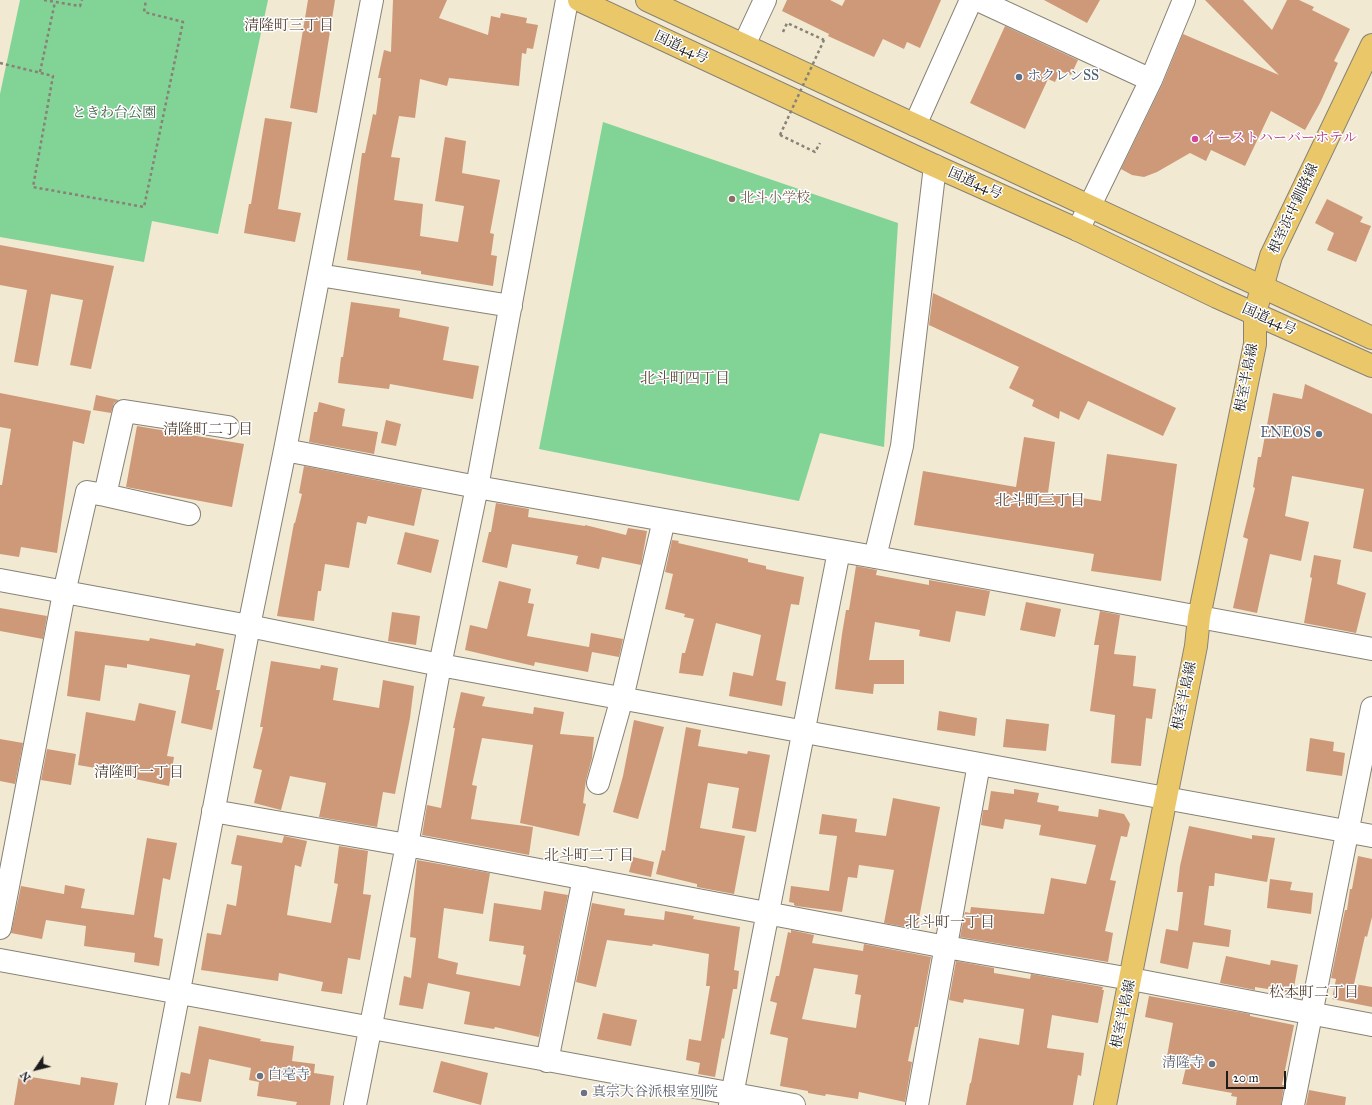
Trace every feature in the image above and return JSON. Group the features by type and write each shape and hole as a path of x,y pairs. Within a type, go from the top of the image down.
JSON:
{"main road":[{"name":"国道44号","path":"579,0 935,166 1078,230 1217,297 1255,312 1372,366"},
{"name":"国道44号","path":"647,0 1090,205 1262,288 1372,338"},
{"name":"根室浜中釧路線","path":"1262,288 1271,256 1370,57"},
{"name":"根室半島線","path":"1105,1105 1196,646 1199,617 1255,344 1255,312 1262,288"}],"street":[{"path":"157,1105 372,0"},
{"path":"355,1105 369,1028 407,845 440,665 477,487 567,0"},
{"path":"744,45 765,0"},
{"path":"915,125 971,0"},
{"path":"978,0 1151,80"},
{"path":"1078,230 1151,80 1184,0"},
{"path":"875,557 902,446 935,166"},
{"path":"319,275 511,306"},
{"path":"105,496 124,411 228,428"},
{"path":"285,450 477,487 875,557 1372,649"},
{"path":"0,928 64,593 87,492 189,514"},
{"path":"598,783 622,698 664,520"},
{"path":"731,1100 839,551"},
{"path":"0,580 249,626 440,665 980,764 1166,800 1372,836"},
{"path":"1293,1105 1372,708"},
{"path":"917,1105 980,764"},
{"path":"213,811 584,878 946,948 1131,979 1312,1012 1372,1025"},
{"path":"547,1061 584,878"},
{"path":"0,960 547,1061 731,1100 794,1105"}],"path":[{"path":"44,0 80,6 82,0"},
{"path":"0,63 53,76 33,187 144,207 183,22 144,12 146,0"},
{"path":"40,72 55,2"},
{"path":"783,32 787,23 824,40 780,135 815,152 820,143"}],"green space":[{"name":"ときわ台公園","path":"20,0 268,0 218,234 152,221 144,262 0,237 0,94"},
{"path":"603,122 898,223 884,447 820,433 799,501 539,449"}],"building":[{"path":"308,0 335,0 317,113 290,108"},
{"path":"393,0 447,0 439,18 488,35 491,16 500,18 501,13 527,18 526,23 538,25 533,49 527,48 526,54 522,53 519,86 449,78 447,86 420,79 415,118 399,116 391,157 400,158 394,200 423,204 420,236 458,242 464,206 435,201 445,137 466,141 462,173 500,180 490,233 494,234 491,255 497,256 493,286 421,274 421,271 347,260 362,153 365,153 373,114 376,115 381,78 378,78 384,50 391,52"},
{"path":"787,0 830,0 842,6 845,0 941,0 920,48 907,42 904,49 883,39 874,57 828,36 829,34 782,11"},
{"path":"1044,0 1100,0 1087,23"},
{"path":"1205,0 1243,0 1272,30 1287,0 1299,0 1314,7 1312,10 1350,29 1334,61 1338,63 1320,103 1305,130 1271,111 1245,166 1211,150 1206,161 1190,153 1157,172 1144,177 1132,175 1121,169 1162,85 1183,34 1279,75"},
{"name":"ホクレンSS","path":"1005,26 1078,60 1071,75 1060,71 1055,82 1048,79 1025,129 970,103"},
{"path":"265,118 292,122 278,209 301,213 295,242 244,233 249,204 251,204"},
{"path":"1327,199 1363,217 1360,222 1371,226 1356,262 1327,250 1334,233 1315,223"},
{"path":"0,245 114,266 91,369 70,365 83,300 51,294 38,366 14,362 27,290 0,285"},
{"path":"933,293 1176,408 1163,436 1088,401 1079,420 1060,411 1059,419 1032,406 1034,400 1009,388 1019,367 929,325"},
{"path":"351,302 400,309 399,317 449,327 443,360 479,366 473,399 390,384 389,389 338,383"},
{"path":"1305,384 1372,414 1372,552 1353,548 1364,489 1292,476 1285,516 1309,522 1301,561 1270,554 1257,613 1233,608 1248,539 1243,537 1255,488 1253,487 1258,457 1261,457 1273,393 1302,399"},
{"path":"0,393 91,411 84,444 73,441 57,553 21,547 19,557 0,554 0,485 2,485 11,429 0,427"},
{"path":"96,395 119,400 114,403 111,413 93,410"},
{"path":"319,402 345,409 342,426 378,432 374,454 309,442 314,412 317,412"},
{"path":"386,420 401,424 396,446 381,443"},
{"path":"137,426 244,444 232,507 126,487"},
{"path":"1024,437 1055,442 1048,493 1101,501 1107,454 1177,464 1161,581 1091,571 1094,554 914,525 923,471 1016,487"},
{"path":"304,466 422,489 414,526 368,516 366,524 357,522 349,568 325,564 321,591 318,591 314,621 277,616 294,523 302,494 299,493"},
{"path":"496,503 529,509 528,517 585,525 626,535 628,528 647,531 641,565 602,557 599,569 576,564 578,556 512,544 507,568 482,562 489,532 491,532"},
{"path":"405,532 439,540 431,573 397,564"},
{"path":"672,540 679,541 678,543 748,559 748,562 766,566 766,569 804,577 799,605 791,604 776,680 786,682 782,706 729,696 733,672 753,676 761,635 716,623 703,676 679,673 682,653 685,653 694,619 684,617 685,614 665,609 673,574 665,572"},
{"path":"1314,555 1341,560 1337,584 1366,593 1356,633 1304,623 1312,578 1310,577"},
{"path":"856,566 877,570 876,575 929,585 929,580 990,591 985,616 956,611 950,642 919,636 920,630 875,622 869,660 904,660 904,684 874,684 873,694 835,689 846,610 849,610"},
{"path":"499,581 531,589 528,603 534,604 527,636 589,647 591,633 623,639 619,657 592,652 588,672 535,662 534,666 465,650 470,625 487,629"},
{"path":"1026,602 1061,609 1055,637 1020,630"},
{"path":"0,608 47,616 43,639 0,631"},
{"path":"1100,611 1120,615 1114,654 1136,656 1133,686 1156,689 1152,719 1146,718 1141,766 1111,763 1115,715 1090,711 1099,645 1094,645"},
{"path":"392,612 420,616 416,645 388,641"},
{"path":"75,631 149,641 150,638 195,646 196,643 224,649 216,690 220,690 212,730 181,723 190,675 127,664 127,668 105,665 100,701 67,696"},
{"path":"271,661 320,669 321,665 338,668 333,700 379,708 383,680 414,686 410,718 395,794 383,792 377,827 319,817 326,783 290,776 281,810 254,803 262,770 253,768 263,727 260,727"},
{"path":"461,692 485,697 482,706 533,714 534,707 564,712 560,734 594,737 592,758 586,780 583,803 586,804 579,836 520,823 533,745 482,738 472,785 477,786 471,819 533,827 529,855 422,835 427,805 441,808 455,728 453,728"},
{"path":"139,703 176,711 167,756 174,757 169,786 135,779 136,775 78,765 86,712 135,721"},
{"path":"939,711 977,718 975,736 937,730"},
{"path":"1006,719 1049,724 1046,751 1003,747"},
{"path":"634,720 664,727 638,819 613,812 623,776"},
{"path":"686,727 701,730 698,746 747,754 748,751 770,755 756,832 732,828 739,788 708,783 700,828 745,836 734,894 697,887 697,884 656,874 662,850 665,851"},
{"path":"1310,738 1334,742 1333,751 1345,753 1342,776 1306,771"},
{"path":"0,739 23,743 15,784 0,781"},
{"path":"47,749 76,754 71,785 41,780"},
{"path":"1014,789 1039,793 1037,802 1059,806 1058,811 1098,817 1099,809 1124,814 1130,824 1127,837 1121,836 1110,880 1116,881 1105,931 1113,933 1108,962 960,937 965,912 970,913 971,907 1044,914 1051,878 1086,884 1096,845 1039,835 1041,825 1005,819 1003,829 981,825 983,810 988,810 991,791 1014,794"},
{"path":"893,798 940,807 917,929 884,923 894,870 859,865 857,878 848,877 842,912 796,906 794,903 789,902 791,886 829,891 837,836 819,834 822,814 857,819 855,832 886,836"},
{"path":"1189,826 1252,839 1252,835 1275,838 1267,882 1215,873 1214,886 1209,886 1204,925 1231,930 1229,947 1193,942 1188,969 1160,963 1166,929 1178,931 1183,892 1177,892 1180,866"},
{"path":"237,835 282,843 284,836 307,841 301,867 295,865 287,915 331,923 338,884 334,883 339,846 368,851 363,894 371,895 360,960 348,958 342,994 321,991 323,982 279,973 278,981 201,970 207,933 221,935 227,904 236,906 242,866 231,864"},
{"path":"147,838 177,843 170,880 163,878 154,937 163,939 159,966 134,962 135,953 84,946 86,926 46,920 42,939 11,933 21,886 64,894 65,885 85,889 81,908 134,915"},
{"path":"1358,856 1372,859 1372,917 1367,937 1365,936 1354,984 1372,987 1372,1007 1332,999 1336,979 1331,978 1345,910 1347,910 1350,889 1352,889"},
{"path":"633,857 654,862 651,877 629,872"},
{"path":"417,860 490,873 483,914 444,908 438,958 458,963 456,974 520,986 526,955 523,954 524,946 489,941 494,903 541,910 544,891 568,895 539,1037 495,1027 494,1029 464,1024 470,992 428,983 423,1009 399,1005 404,976 411,978 416,938 410,937"},
{"path":"1270,879 1292,882 1290,890 1313,893 1311,914 1267,908"},
{"path":"592,903 625,909 624,915 664,920 665,911 694,916 693,919 740,927 734,970 739,971 737,989 733,989 724,1039 722,1038 715,1077 698,1074 700,1063 686,1060 689,1039 701,1041 710,986 706,986 709,954 653,944 652,946 607,940 596,987 576,982"},
{"path":"791,930 814,935 812,943 863,951 864,944 931,957 918,1027 915,1027 908,1061 912,1062 905,1102 859,1092 858,1099 826,1094 825,1096 780,1086 788,1038 770,1034 777,1003 770,1001 776,976 779,976 788,932 791,933","holes":["814,968 858,975 855,994 861,995 856,1028 802,1019"]},
{"path":"1226,956 1270,965 1271,960 1298,965 1293,993 1255,987 1255,990 1220,983"},
{"path":"956,961 994,968 994,973 1030,979 1031,974 1103,987 1102,990 1104,990 1098,1023 1052,1015 1047,1048 1084,1053 1081,1076 1078,1075 1073,1105 966,1105 979,1038 1019,1045 1024,1009 964,999 963,1003 949,1000"},
{"name":"清隆寺","path":"1149,996 1250,1014 1250,1016 1294,1025 1282,1085 1284,1085 1281,1105 1236,1105 1237,1097 1231,1096 1232,1093 1182,1084 1186,1067 1166,1062 1173,1023 1145,1017"},
{"path":"603,1013 637,1020 631,1046 597,1039"},
{"path":"199,1026 261,1039 260,1041 294,1046 292,1061 315,1064 314,1073 334,1076 330,1105 296,1105 297,1102 257,1096 259,1082 249,1080 251,1068 209,1059 201,1102 176,1098 181,1072 190,1074"},
{"path":"441,1061 488,1073 481,1105 433,1092"},
{"path":"19,1075 80,1085 81,1077 118,1083 114,1105 14,1105"},
{"path":"1309,1090 1346,1097 1345,1105 1306,1105"}],"place":[{"name":"ホクレンSS","path":"1019,77"},
{"name":"イーストハーバーホテル","path":"1195,139"},
{"name":"北斗小学校","path":"732,199"},
{"name":"ENEOS","path":"1319,434"},
{"name":"清隆寺","path":"1212,1064"},
{"name":"白毫寺","path":"260,1076"},
{"name":"真宗大谷派根室別院","path":"584,1093"}],"district":[{"name":"清隆町三丁目","path":"289,26"},
{"name":"北斗町四丁目","path":"685,379"},
{"name":"清隆町二丁目","path":"208,430"},
{"name":"北斗町三丁目","path":"1040,501"},
{"name":"清隆町一丁目","path":"139,773"},
{"name":"北斗町二丁目","path":"589,856"},
{"name":"北斗町一丁目","path":"950,923"},
{"name":"松本町二丁目","path":"1314,993"}]}
